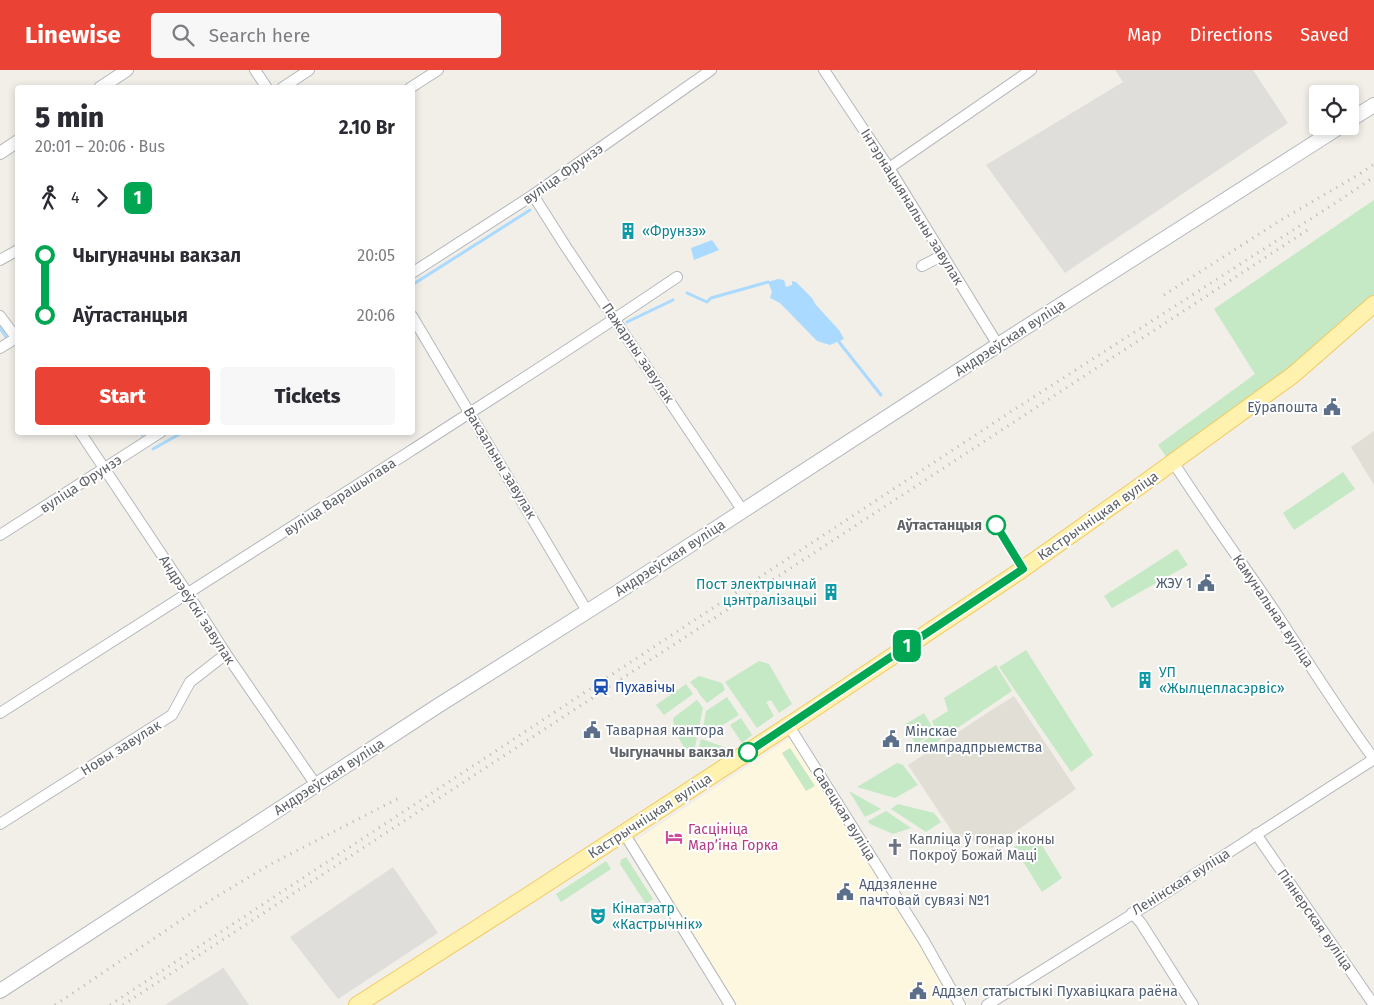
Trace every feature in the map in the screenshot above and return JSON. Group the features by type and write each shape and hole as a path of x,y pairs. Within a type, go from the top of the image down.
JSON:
{"main road":[{"path":"1359,114 1374,105"},
{"name":"Андрэеўская вуліца","path":"0,991 998,345 1327,135"},
{"name":"Кастрычніцкая вуліца","path":"357,1005 789,726 1020,571 1293,375 1374,304"}],"street":[{"path":"104,85 127,70"},
{"path":"255,70 265,85"},
{"path":"286,85 309,70"},
{"path":"415,85 438,70"},
{"name":"вуліца Фрунзэ","path":"415,271 532,195 711,70"},
{"name":"Інтэрнацыянальны завулак","path":"824,70 888,168 998,345"},
{"path":"888,168 1031,70"},
{"path":"0,153 15,143"},
{"name":"Пажарны завулак","path":"532,195 743,511"},
{"path":"0,260 15,252"},
{"path":"922,266 943,255"},
{"name":"вуліца Варашылава","path":"0,712 188,594 615,320 676,277"},
{"path":"0,316 15,335"},
{"name":"Вакзальны завулак","path":"415,321 587,611"},
{"path":"0,348 15,339"},
{"name":"Андрэеўскі завулак","path":"82,435 226,654 316,785"},
{"name":"вуліца Фрунзэ","path":"0,535 156,435"},
{"name":"Камунальная вуліца","path":"1174,462 1221,535 1374,759"},
{"name":"Новы завулак","path":"0,824 172,715 190,682 226,654"},
{"name":"Савецкая вуліца","path":"789,726 924,942 960,1005"},
{"name":"Ленінская вуліца","path":"987,1005 1374,759"},
{"path":"624,833 730,1005"},
{"name":"Піянерская вуліца","path":"1256,834 1374,1005"},
{"path":"1132,913 1141,923 1193,1005"}],"shaded area":[{"path":"1115,70 1253,70 1288,123 1065,273 986,165 1123,82"},
{"path":"1374,431 1374,485 1351,447"},
{"path":"1014,696 1076,789 992,848 953,833 908,765"},
{"path":"798,733 968,1005 737,1005 719,977 635,841"},
{"path":"393,867 438,933 338,999 290,937"},
{"path":"223,968 249,1005 165,1005"}],"green space":[{"path":"1374,200 1374,297 1289,370 1167,458 1158,445 1255,374 1214,309"},
{"path":"1343,472 1355,489 1294,530 1283,513"},
{"path":"1177,549 1188,565 1112,608 1104,596"},
{"path":"1026,650 1093,755 1071,772 999,667"},
{"path":"759,661 769,664 792,704 779,713 771,700 766,702 774,716 757,728 725,682"},
{"path":"996,665 1012,691 922,752 918,745 937,732 932,721 948,711 944,698"},
{"path":"699,676 722,683 725,690 707,703 690,682"},
{"path":"686,684 693,694 664,715 656,705"},
{"path":"727,697 739,715 706,735 702,734 706,711"},
{"path":"697,700 703,708 698,732 674,725 673,718"},
{"path":"924,713 935,732 916,744 904,725"},
{"path":"741,718 752,735 742,743 730,725"},
{"path":"674,730 697,738 693,755 685,749"},
{"path":"701,739 730,749 714,758 696,759"},
{"path":"790,748 815,786 806,791 782,753"},
{"path":"897,763 903,765 918,785 895,798 857,787"},
{"path":"849,791 881,809 865,817"},
{"path":"898,804 934,813 941,822 926,832 891,809"},
{"path":"886,811 911,828 893,834 870,824 868,821"},
{"path":"1035,834 1062,878 1042,892 1014,847"},
{"path":"626,857 653,899 646,904 620,864 621,860"},
{"path":"606,861 611,869 561,902 556,894"}],"water":[{"path":"712,240 719,250 694,260 691,248"},
{"path":"778,279 784,280 786,287 792,285 792,281 796,282 839,330 844,339 830,345 817,341 780,303 770,298 772,292 768,282"}],"waterway":[{"path":"415,283 530,210"},
{"path":"687,293 707,302 711,298 768,282"},
{"path":"627,322 673,300"},
{"path":"0,328 6,337"},
{"path":"839,342 881,395"},
{"path":"153,449 178,435"}],"railway":[{"path":"1164,295 1281,220 1374,164"},
{"path":"110,1005 1015,409 1374,177"},
{"path":"123,1005 1309,229"},
{"path":"55,1005 211,900 269,865 401,797"}],"bus line":[{"name":"1","path":"748,752 1023,569 996,525"}],"place":[{"name":"«Фрунзэ»","path":"628,231"},
{"name":"Еўрапошта","path":"1332,407"},
{"name":"Аўтастанцыя","path":"996,525"},
{"name":"ЖЭУ 1","path":"1206,583"},
{"name":"Пост электрычнай цэнтралізацыі","path":"831,592"},
{"name":"УП «Жылцепласэрвіс»","path":"1145,680"},
{"name":"Пухавічы","path":"601,687"},
{"name":"Таварная кантора","path":"592,730"},
{"name":"Мінскае племпрадпрыемства","path":"891,739"},
{"name":"Чыгуначны вакзал","path":"748,752"},
{"name":"Гасцініца Марʼіна Горка","path":"674,837"},
{"name":"Капліца ў гонар іконы Покроў Божай Маці","path":"895,847"},
{"name":"Аддзяленне пачтовай сувязі №1","path":"845,892"},
{"name":"Кінатэатр «Кастрычнік»","path":"598,916"},
{"name":"Аддзел статыстыкі Пухавіцкага раёна","path":"918,991"}]}
